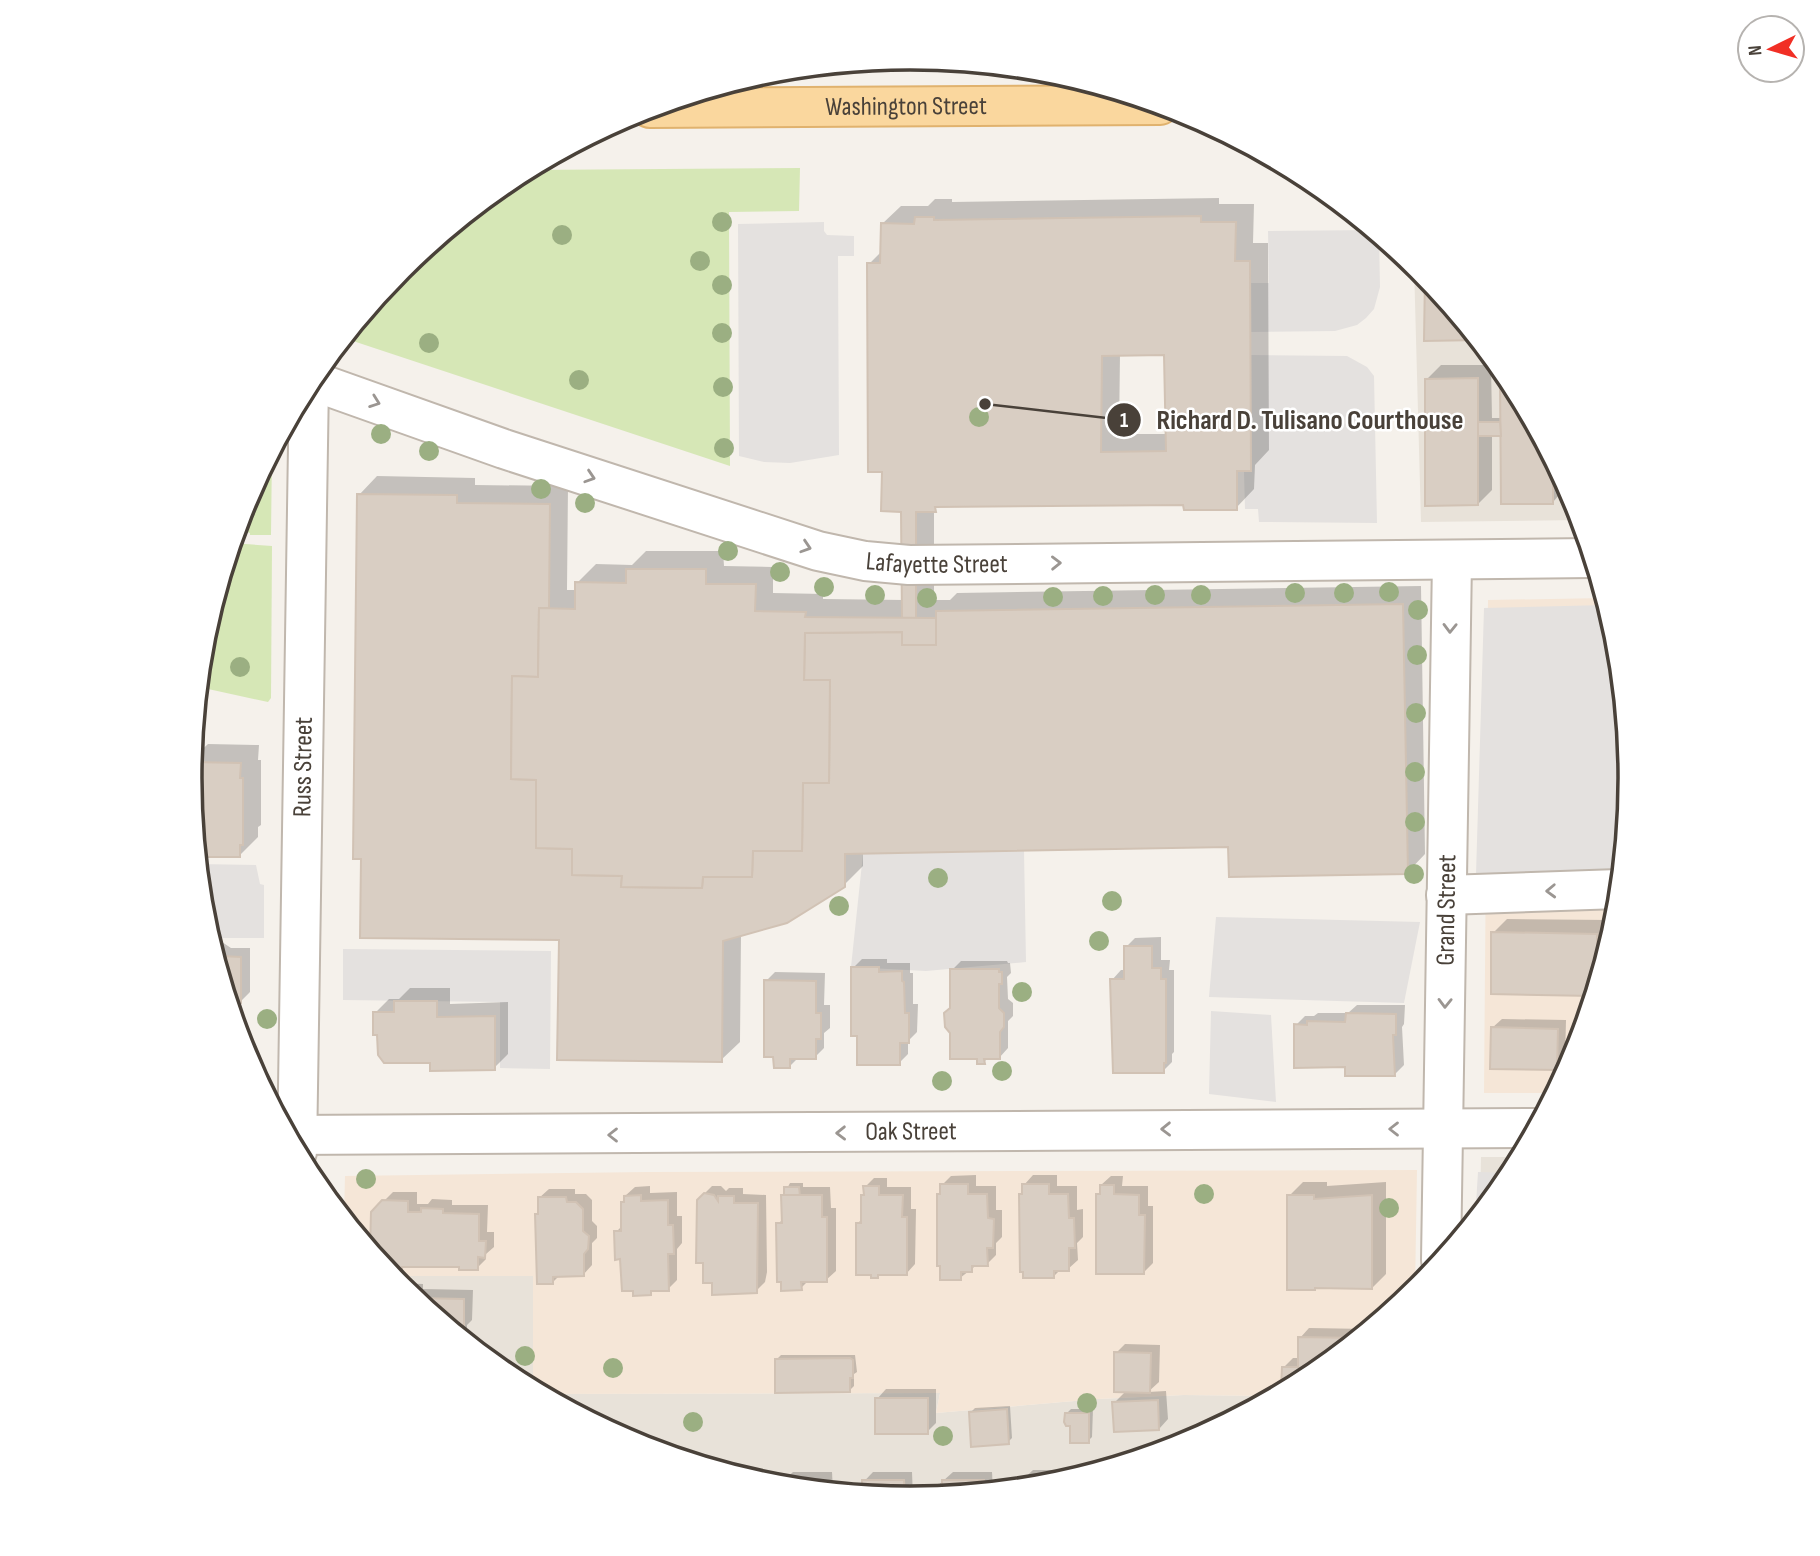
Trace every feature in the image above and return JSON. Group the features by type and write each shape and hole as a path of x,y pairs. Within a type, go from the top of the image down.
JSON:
{"main road":[{"name":"Washington Street","path":"683,108 1129,105"}],"street":[{"name":"Lafayette Street","path":"322,384 589,477 818,551 865,561 909,565 1583,558"},
{"name":"Russ Street","path":"294,1127 310,404"},
{"name":"Grand Street","path":"1441,1246 1452,560"},
{"path":"1446,895 1609,889"},
{"name":"Oak Street","path":"302,1141 1186,1129 1525,1128"}],"shaded area":[{"path":"824,222 827,235 854,236 854,256 838,256 839,455 790,463 764,462 739,456 738,224"},
{"path":"1358,230 1379,248 1380,287 1374,309 1357,325 1335,331 1250,332 1250,283 1269,283 1268,231"},
{"path":"1414,281 1472,347 1499,385 1545,465 1569,520 1421,522"},
{"path":"1250,355 1347,356 1367,367 1374,376 1377,523 1259,522 1258,509 1245,509 1244,472 1251,472"},
{"path":"1595,598 1612,686 1618,778 1612,870 1594,961 1564,1049 1544,1093 1484,1093 1488,600"},
{"path":"1596,605 1612,686 1618,771 1612,870 1606,907 1475,908 1484,608"},
{"path":"1024,851 1026,962 926,971 851,967 863,854"},
{"path":"207,864 256,865 260,884 264,885 264,938 221,938"},
{"path":"1216,917 1420,922 1404,1003 1209,997"},
{"path":"343,949 551,951 550,1069 500,1068 500,1002 343,1000"},
{"path":"1211,1011 1271,1015 1276,1102 1209,1094"},
{"path":"1481,1157 1508,1157 1499,1171 1480,1197"},
{"path":"1417,1170 1415,1274 1341,1340 1255,1396 1184,1395 1098,1399 936,1413 940,1393 561,1394 533,1377 533,1276 406,1276 344,1204 345,1176 647,1172"},
{"path":"1478,1172 1498,1173 1476,1203"},
{"path":"406,1276 533,1276 533,1377 479,1340"},
{"path":"940,1393 936,1413 1098,1399 1184,1395 1255,1396 1181,1432 1093,1462 1002,1480 910,1486 818,1480 727,1462 639,1432 561,1394"}],"green space":[{"path":"800,168 799,211 729,212 730,466 353,341 409,277 443,246 479,216 548,170"},
{"path":"272,472 271,535 247,532"},
{"path":"242,544 272,546 271,698 268,702 208,689 226,595"}],"building":[{"path":"1201,216 1201,222 1236,222 1235,261 1250,261 1251,471 1237,471 1237,510 1184,510 1183,505 935,507 936,512 916,512 916,618 902,619 901,512 881,511 882,472 868,472 867,263 880,263 881,223 914,224 915,217 934,217 934,220","holes":["1164,355 1166,451 1101,452 1102,356"]},
{"path":"1425,292 1466,340 1424,341"},
{"path":"1478,378 1478,505 1425,506 1425,379"},
{"path":"1500,387 1553,483 1553,504 1501,504"},
{"path":"1478,422 1500,422 1501,436 1478,436"},
{"path":"357,494 457,495 457,503 550,504 549,608 539,608 538,677 512,676 511,779 536,780 536,848 572,849 572,875 622,876 621,887 702,888 703,877 752,877 753,851 802,851 803,783 829,783 830,680 804,680 805,633 902,632 902,645 936,645 936,611 1403,604 1408,874 1229,877 1228,847 845,854 845,887 787,923 723,941 722,1062 557,1060 559,940 360,938 361,859 353,859"},
{"path":"626,569 706,569 706,584 756,584 755,611 806,612 805,617 936,618 936,645 902,645 902,632 805,633 804,680 830,680 829,783 803,783 802,851 753,851 752,877 703,877 702,888 621,887 622,876 572,875 572,849 536,848 536,780 511,779 512,676 538,677 539,608 575,609 575,582 626,583"},
{"path":"203,762 241,763 243,845 240,845 240,857 207,857"},
{"path":"1491,932 1597,934 1594,961 1583,996 1491,994"},
{"path":"1124,946 1152,946 1152,968 1161,968 1161,979 1166,979 1164,1073 1113,1073 1110,979 1124,979"},
{"path":"225,956 241,957 239,1003"},
{"path":"851,967 879,967 879,972 902,971 905,1013 909,1013 909,1043 900,1043 900,1065 857,1065 857,1036 851,1036"},
{"path":"950,969 999,969 999,972 1002,972 999,1008 1004,1013 1004,1027 1000,1032 1000,1059 984,1059 985,1064 977,1064 977,1059 950,1059 950,1033 945,1027 944,1013 950,1008"},
{"path":"764,980 816,981 816,1013 821,1013 821,1039 816,1039 816,1059 790,1059 790,1068 774,1068 773,1057 764,1057"},
{"path":"394,1001 437,1001 437,1017 495,1016 495,1070 430,1071 430,1063 384,1063 378,1055 377,1035 373,1035 373,1012 394,1012"},
{"path":"1346,1013 1396,1014 1396,1035 1393,1035 1395,1076 1345,1076 1345,1067 1294,1068 1294,1024 1307,1025 1307,1021 1345,1022"},
{"path":"1491,1027 1558,1029 1557,1064 1555,1070 1490,1069"},
{"path":"940,1184 968,1184 968,1194 987,1194 988,1218 994,1219 993,1248 987,1248 988,1266 972,1266 972,1272 961,1272 961,1280 940,1280 940,1266 937,1266 937,1194 940,1194"},
{"path":"1022,1184 1049,1184 1049,1194 1068,1194 1069,1218 1074,1218 1075,1248 1069,1248 1069,1271 1054,1271 1054,1278 1023,1278 1023,1272 1020,1272 1019,1194 1022,1194"},
{"path":"1100,1185 1114,1185 1114,1194 1139,1195 1139,1215 1145,1215 1144,1274 1096,1274 1096,1194 1100,1194"},
{"path":"863,1186 879,1186 879,1195 903,1195 902,1217 907,1217 907,1275 878,1275 878,1278 871,1278 871,1275 856,1275 856,1223 861,1223"},
{"path":"784,1187 799,1187 800,1196 784,1196"},
{"path":"704,1193 714,1195 718,1201 718,1196 734,1196 734,1203 758,1203 757,1293 712,1295 712,1283 703,1283 703,1263 696,1263 697,1200"},
{"path":"641,1195 641,1201 668,1200 668,1225 673,1225 674,1254 668,1254 669,1291 651,1291 651,1295 633,1296 633,1291 622,1291 620,1259 615,1260 614,1231 621,1231 621,1202 624,1202 624,1196"},
{"path":"781,1195 822,1195 822,1217 827,1217 827,1282 801,1282 802,1290 781,1291 781,1282 777,1282 776,1223 782,1223"},
{"path":"1287,1195 1314,1195 1314,1199 1372,1195 1372,1289 1287,1290"},
{"path":"538,1197 566,1197 567,1202 576,1202 583,1209 583,1231 589,1236 588,1249 584,1254 584,1276 553,1277 553,1284 537,1284 535,1214 538,1214"},
{"path":"382,1200 408,1201 408,1212 421,1212 421,1208 443,1209 443,1213 479,1214 479,1241 486,1241 485,1258 478,1257 478,1270 459,1270 459,1267 402,1267 401,1270 370,1236 371,1212"},
{"path":"430,1298 464,1299 464,1328"},
{"path":"1298,1337 1344,1338 1281,1380 1282,1367 1298,1367"},
{"path":"1114,1352 1151,1353 1150,1393 1114,1392"},
{"path":"775,1359 853,1360 853,1378 850,1378 850,1392 775,1393"},
{"path":"875,1398 928,1398 928,1434 875,1434"},
{"path":"1158,1400 1159,1430 1114,1432 1112,1402"},
{"path":"1007,1409 1009,1444 971,1447 969,1412"},
{"path":"1065,1413 1089,1413 1089,1443 1070,1443 1070,1426 1066,1426 1064,1422"},
{"path":"862,1480 904,1480 904,1486 864,1484"},
{"path":"942,1480 984,1480 984,1482 942,1485"}],"place":[{"name":"Richard D. Tulisano Courthouse","path":"985,404"}]}
